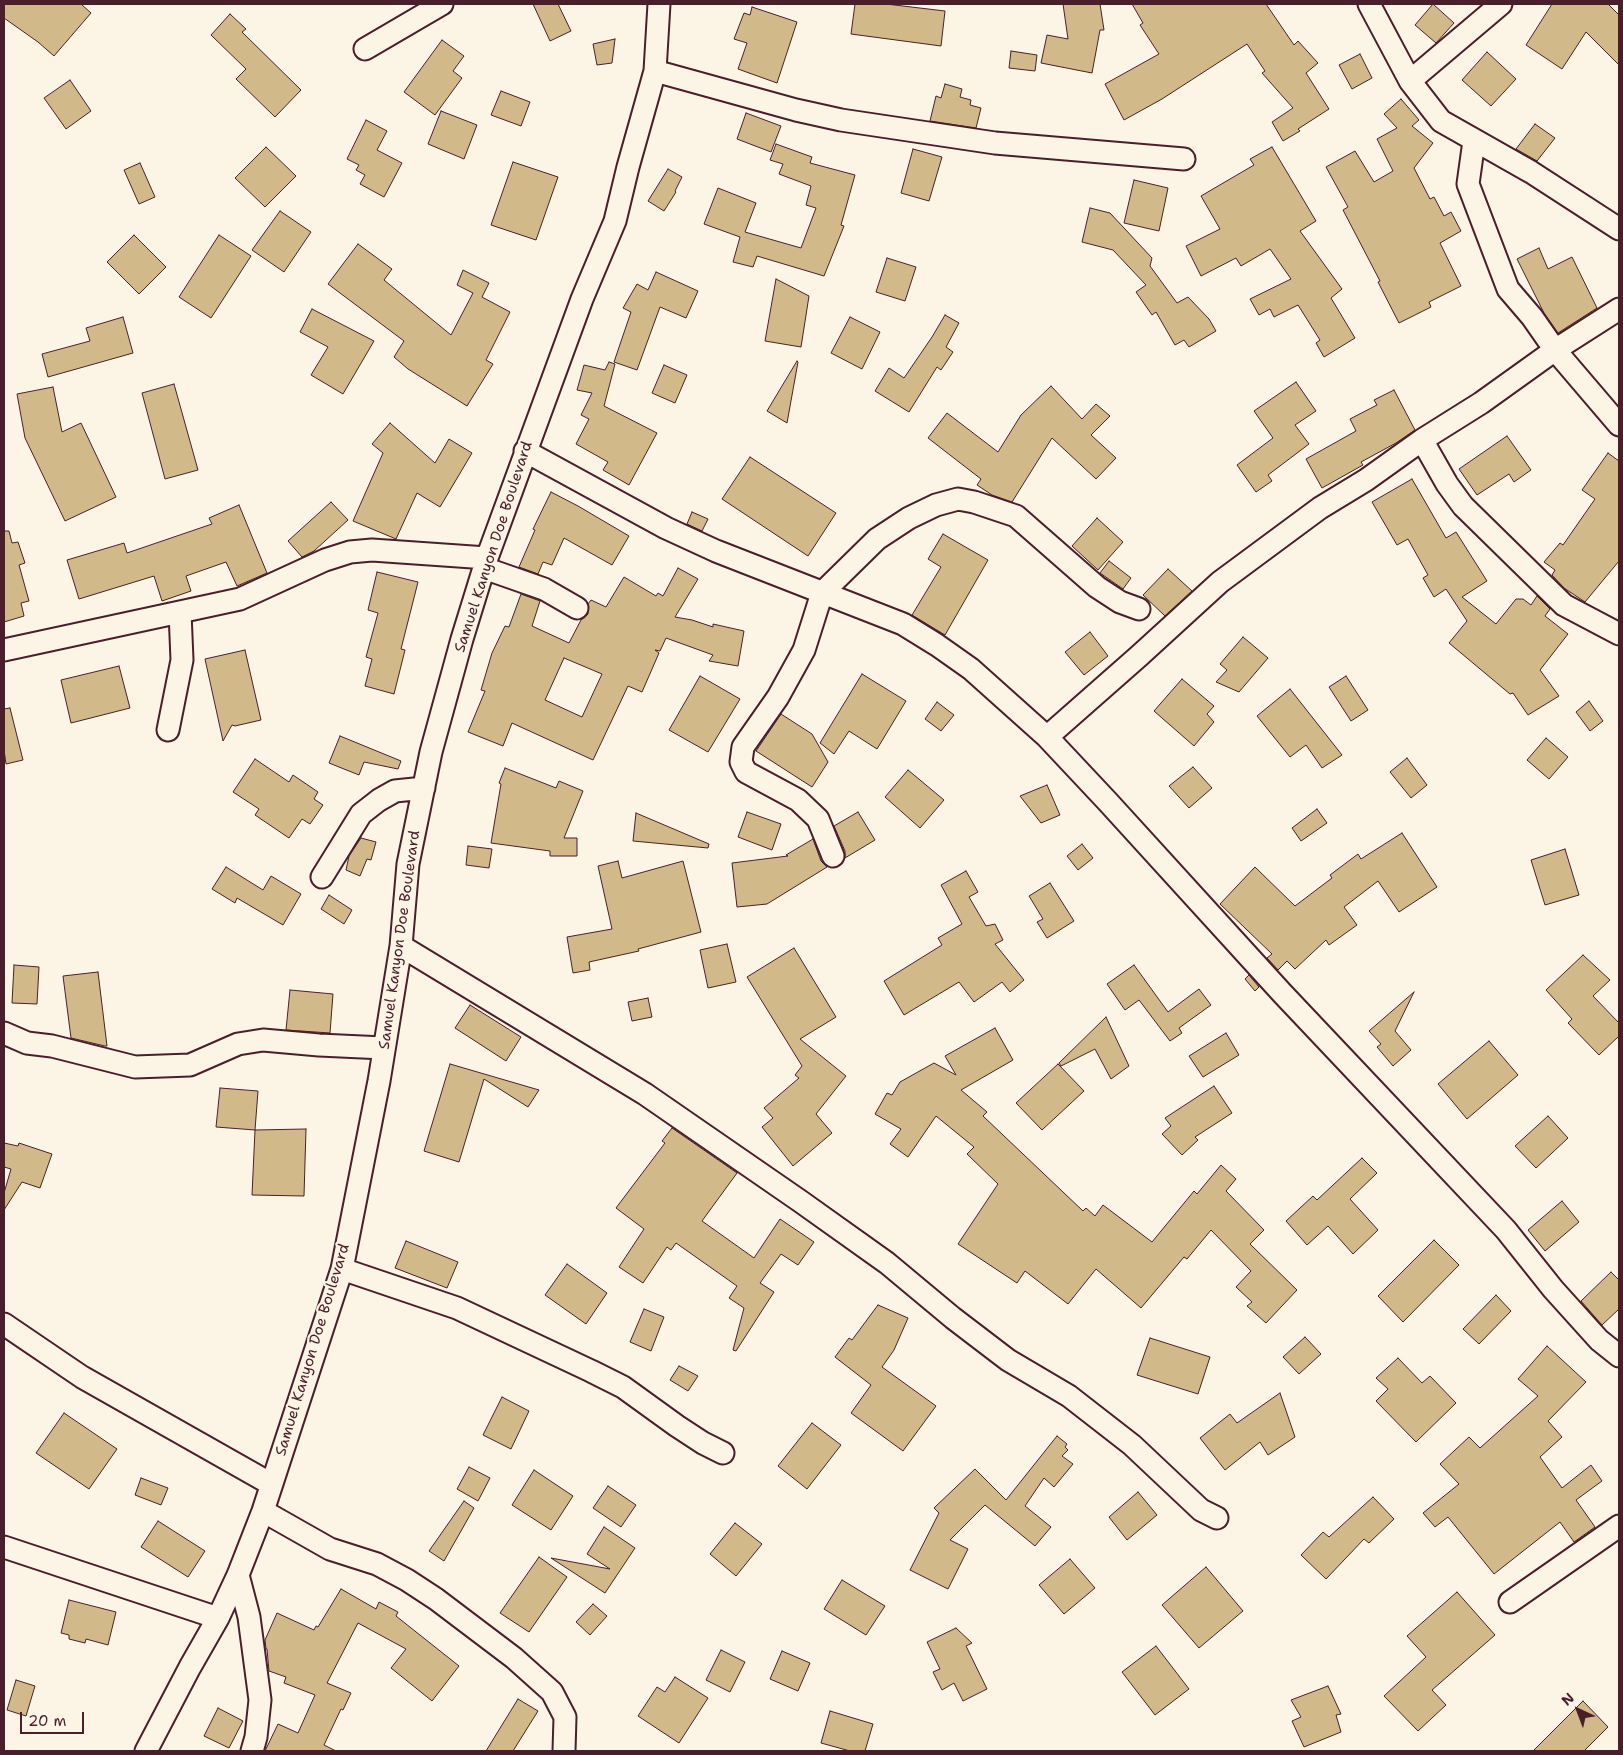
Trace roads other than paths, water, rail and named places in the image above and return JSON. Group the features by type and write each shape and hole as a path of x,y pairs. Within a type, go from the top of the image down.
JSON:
{"street":[{"path":"365,49 442,4"},
{"name":"Samuel Kanyon Doe Boulevard","path":"146,1751 218,1618 238,1575 262,1511 342,1269 384,1048 401,946 408,864 431,752 486,563 525,451 582,299 615,220 655,72 660,4"},
{"path":"1369,4 1374,10 1410,81 1441,120 1474,141 1531,172 1619,229"},
{"path":"1410,81 1501,4"},
{"path":"655,72 796,110 841,120 995,143 1184,159"},
{"path":"1474,141 1468,184 1508,289 1532,317 1555,350 1619,425"},
{"path":"1047,737 1220,582 1320,508 1366,480 1422,440 1481,403 1555,350 1619,308"},
{"path":"1422,440 1446,484 1463,506 1564,605 1619,634"},
{"path":"525,451 666,528 716,551 904,624 937,645 970,670 1047,737 1282,993 1500,1222 1553,1289 1599,1340 1619,1356"},
{"path":"833,856 818,819 798,800 746,772 741,762 743,747 778,697 804,650 822,593 877,539 909,518 936,505 958,499 974,502 1016,516 1097,586 1120,602 1139,609"},
{"path":"4,650 240,599 325,560 350,552 372,550 486,563 544,589 577,608"},
{"path":"168,730 182,660 180,612"},
{"path":"322,876 362,814 379,800 395,791 424,788"},
{"path":"401,946 645,1094 800,1201 887,1263 953,1318 1008,1360 1069,1396 1132,1445 1201,1510 1217,1518"},
{"path":"4,1033 27,1043 52,1046 135,1067 190,1065 238,1044 263,1040 384,1048"},
{"path":"342,1269 457,1308 624,1387 677,1426 723,1453"},
{"path":"4,1324 82,1378 271,1484"},
{"path":"262,1511 330,1549 376,1564 407,1580 436,1599 514,1658 552,1692 565,1717 564,1751"},
{"path":"1510,1602 1619,1526"},
{"path":"4,1547 218,1618"},
{"path":"238,1575 249,1617 260,1700 256,1737 252,1751"}]}
